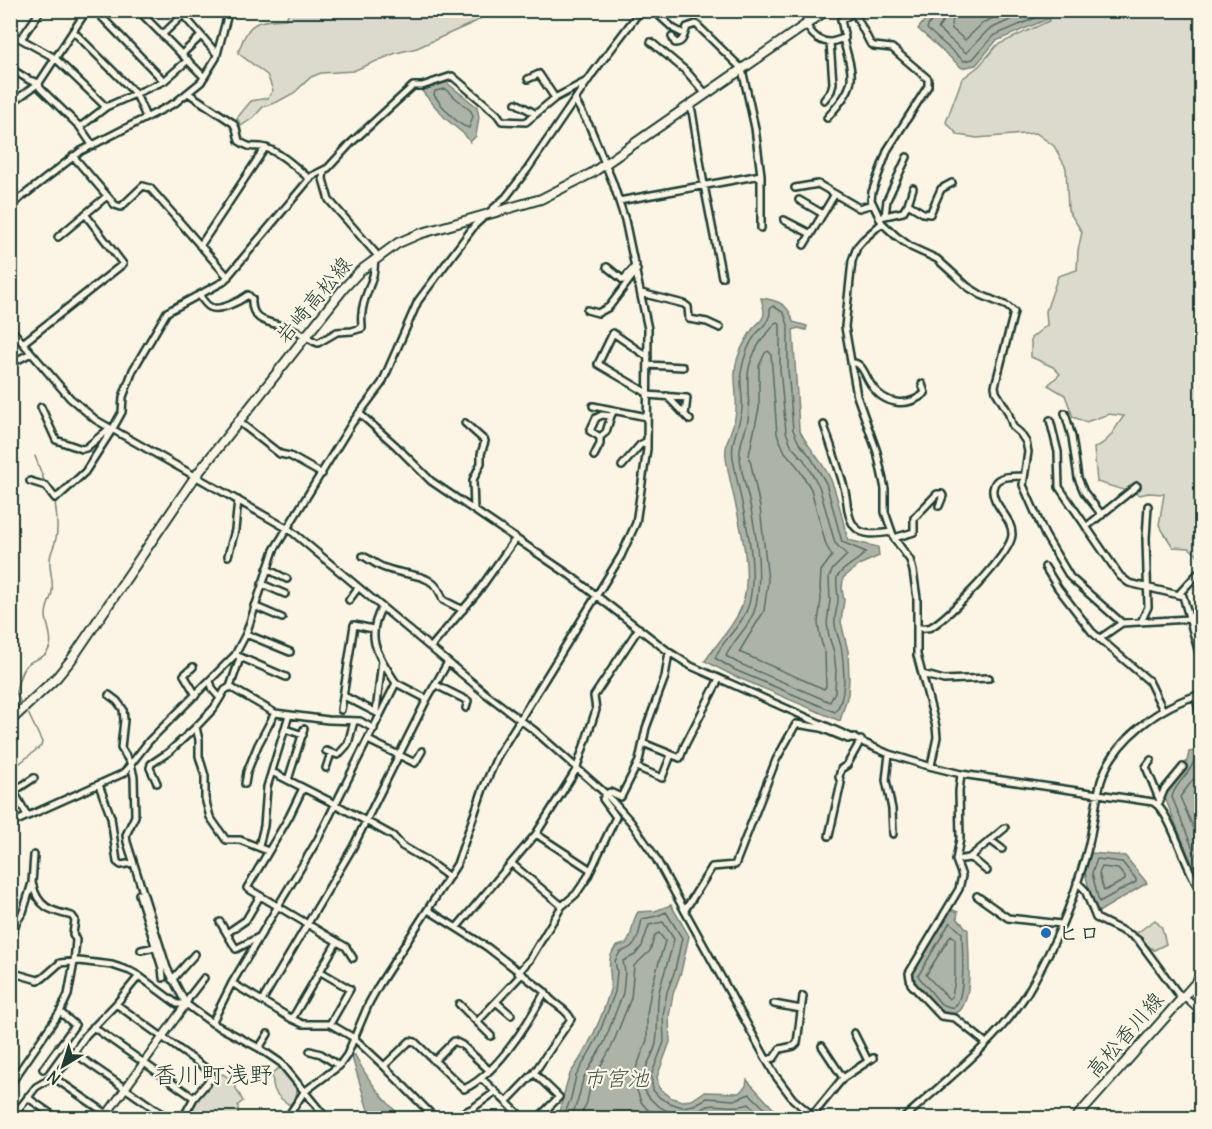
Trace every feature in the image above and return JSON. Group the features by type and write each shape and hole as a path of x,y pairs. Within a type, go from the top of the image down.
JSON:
{"main road":[{"name":"岩崎高松線","path":"10,721 72,660 195,477 344,288 376,257 398,243 419,234 487,216 548,196 605,164 827,10"},
{"name":"高松香川線","path":"1078,1118 1202,976"}],"street":[{"path":"21,39 41,10"},
{"path":"10,104 39,83 87,10"},
{"path":"95,10 164,81"},
{"path":"138,10 204,76"},
{"path":"144,17 151,10"},
{"path":"10,206 73,156 115,132 175,103 188,93 204,76 217,54 229,10"},
{"path":"157,783 150,768 151,764 169,752 196,727 230,687 241,646 274,550 359,413 382,383 418,300 475,225 516,186 589,80 641,10"},
{"path":"653,10 674,29 684,34"},
{"path":"813,10 806,18 806,25 818,38 830,42 843,39"},
{"path":"827,118 850,88 853,77 843,39 845,38 841,20 853,11 870,43 874,46 892,48 928,79 928,86 888,149 871,200 882,219 911,247 937,259 968,287 1007,306 1014,312 995,386 1008,412 1012,427 1026,442 1028,452 1023,485 1045,535 1070,577 1122,623"},
{"path":"162,35 181,13 217,54"},
{"path":"672,37 675,43 679,43 687,27 696,24 742,69 755,128 761,175 761,228"},
{"path":"74,32 136,94 146,117"},
{"path":"10,33 56,58 106,107"},
{"path":"182,54 201,36"},
{"path":"651,42 686,71 706,94"},
{"path":"824,100 831,91 833,83 830,42"},
{"path":"80,127 106,107 164,81 188,60"},
{"path":"10,68 29,80 39,83"},
{"path":"528,79 539,74 555,98"},
{"path":"30,481 46,486 56,498 85,472 122,412 123,397 133,369 167,312 223,282 310,179 324,170 351,142 413,86 422,86 452,76 497,114 502,121 526,122 555,98 589,80"},
{"path":"39,83 40,88 80,127 93,146"},
{"path":"188,93 233,123 239,141 249,148 265,148 284,158 310,179"},
{"path":"287,1119 304,1092 339,1066 379,985 449,877 462,852 490,772 519,719 597,595 628,542 636,523 647,441 648,329 642,293 619,201 590,127 576,102"},
{"path":"516,103 536,114"},
{"path":"688,106 692,111 722,277"},
{"path":"200,246 265,148"},
{"path":"73,156 115,205 121,207 143,186 150,188 228,277"},
{"path":"882,219 887,200 907,157"},
{"path":"200,296 208,306 213,308 225,306 248,295 252,299 251,309 255,315 265,321 297,330 318,343 337,332 362,328 362,312 373,280 376,257 329,200 323,179 324,170"},
{"path":"619,201 761,175"},
{"path":"908,204 923,213 930,214 941,189 952,183"},
{"path":"795,188 818,184 860,208 873,204"},
{"path":"913,188 903,212 882,219 862,240 852,261 845,327 857,396 877,452 885,489 885,512 893,535 910,560 917,598 917,655 937,736 931,766"},
{"path":"804,245 835,194"},
{"path":"58,237 107,196"},
{"path":"799,200 823,214"},
{"path":"23,343 123,264 86,214"},
{"path":"784,220 811,234"},
{"path":"607,267 623,280 636,268"},
{"path":"587,310 598,313 609,307 636,268"},
{"path":"642,293 684,304 688,307 689,319 707,322 720,328"},
{"path":"10,328 70,398 96,420 287,528 519,719 606,794 646,843 784,1089 813,1117 843,1078 870,1059 854,1033"},
{"path":"648,357 613,333 598,364 647,394 687,398 685,415"},
{"path":"10,364 31,353"},
{"path":"851,363 861,366 873,388 879,394 896,402 908,403 920,397 925,393 921,384"},
{"path":"648,364 683,367"},
{"path":"667,396 690,420"},
{"path":"593,406 647,417"},
{"path":"41,407 56,440 82,449 111,429"},
{"path":"600,437 606,432 614,410"},
{"path":"359,413 431,481 597,595 669,652 719,679 889,754 931,766 961,774 1159,803"},
{"path":"1065,413 1072,437 1078,478 1084,492 1102,515"},
{"path":"600,437 590,431 596,418 602,415 610,416"},
{"path":"1050,420 1058,453 1059,487 1120,576 1129,583 1147,589 1183,596 1202,664"},
{"path":"238,421 280,454 290,456 321,474"},
{"path":"465,423 485,441 481,463 473,480 474,510"},
{"path":"824,425 845,491 851,520 856,528 872,534 893,535 914,532 914,518 937,494 942,494 939,506"},
{"path":"594,456 600,444 600,437"},
{"path":"622,466 640,445 647,441"},
{"path":"917,628 931,627 976,587 1003,555 1011,542 1011,525 994,496 993,490 999,479 1023,477"},
{"path":"1086,527 1137,486"},
{"path":"228,556 235,530 238,500"},
{"path":"1141,622 1148,607 1146,537 1148,506"},
{"path":"431,647 463,610 516,538"},
{"path":"363,556 388,569 423,577 440,589 443,600 463,610"},
{"path":"1045,567 1092,632 1149,681 1163,710"},
{"path":"267,569 287,579"},
{"path":"1178,595 1202,569"},
{"path":"262,584 285,594"},
{"path":"349,600 358,588"},
{"path":"254,606 282,618"},
{"path":"382,607 373,630 375,647 396,683 427,699"},
{"path":"1189,619 1202,610"},
{"path":"1100,639 1122,623 1189,619 1202,623"},
{"path":"341,710 354,625 373,630"},
{"path":"457,927 536,834 576,770 596,710 594,696 639,628"},
{"path":"246,633 290,652"},
{"path":"477,1022 520,974 562,906 576,894 591,870 616,817 603,799 610,792 621,797 636,767 665,677 669,652"},
{"path":"238,656 286,677"},
{"path":"10,824 124,773 149,741 238,656"},
{"path":"212,1023 232,983 318,839 374,729 378,713 382,661"},
{"path":"262,1001 353,847 448,662"},
{"path":"194,667 184,675 196,695"},
{"path":"922,674 944,680 989,678"},
{"path":"643,743 680,758 719,679"},
{"path":"210,681 219,698"},
{"path":"378,713 396,683"},
{"path":"436,685 468,701 466,708"},
{"path":"230,687 275,713 354,721 374,729"},
{"path":"108,695 123,709 121,748 131,764 136,803 135,816 126,834 138,880 172,980 186,1004 212,1023 260,1048 281,1063 326,1119"},
{"path":"904,1119 986,1043 1025,996 1042,966 1077,882 1089,843 1102,780 1112,760 1130,736 1163,710 1199,695 1202,728"},
{"path":"344,696 378,713"},
{"path":"245,784 247,772 258,745 275,713"},
{"path":"259,846 264,826 267,787 289,715"},
{"path":"326,768 329,752 338,755 348,744 354,721"},
{"path":"685,910 712,867 735,865 776,760 796,724 821,728 849,739 854,737"},
{"path":"196,727 199,756 205,776 205,798 210,817 226,840 240,840 268,851"},
{"path":"285,729 304,732 288,780"},
{"path":"368,740 415,764 422,751"},
{"path":"829,836 841,783 839,777 841,769 847,765 861,740"},
{"path":"889,754 886,780 892,809 893,834"},
{"path":"636,767 662,778 671,755"},
{"path":"1151,760 1146,767 1159,803 1167,816 1190,876 1202,893"},
{"path":"1159,803 1164,790 1183,767"},
{"path":"272,772 393,836 402,846 449,877"},
{"path":"961,774 960,839 956,860 962,876 958,889 909,973 911,984 940,1016 955,1018 986,1043"},
{"path":"13,793 34,778"},
{"path":"10,785 27,815"},
{"path":"99,785 111,817 117,862 121,866 133,863"},
{"path":"303,788 247,888 346,947 353,958"},
{"path":"956,860 969,858 1005,828"},
{"path":"536,834 591,870"},
{"path":"990,840 1002,849"},
{"path":"10,1086 60,1012 68,995 74,962 75,920 72,916 58,914 43,905 36,897 33,883 34,855"},
{"path":"969,858 987,872"},
{"path":"512,864 562,906"},
{"path":"138,880 135,881 162,968 163,978"},
{"path":"1077,882 1085,890 1096,918 1131,935 1138,941 1183,997 1202,1013"},
{"path":"10,950 12,935 33,883"},
{"path":"227,933 246,920 260,896"},
{"path":"977,896 1008,918 1061,924"},
{"path":"428,910 487,947 545,992 546,997 568,1012 571,1019 534,1073 506,1102"},
{"path":"220,922 236,949 260,936"},
{"path":"292,1019 337,942"},
{"path":"141,950 155,946"},
{"path":"172,980 195,954"},
{"path":"10,972 38,980 46,976 57,964 74,962 112,965 139,976 177,1004 186,1004"},
{"path":"321,972 350,989 330,1024"},
{"path":"10,1104 18,1110 36,1087 54,1077 93,1027 139,976"},
{"path":"54,1077 108,1117 204,978"},
{"path":"232,983 303,1024 330,1024 354,1038 435,1119"},
{"path":"384,1066 410,1041 414,1042 464,1089 489,1070 513,1043 545,992"},
{"path":"767,1060 774,1058 780,1049 794,1046 797,1043 803,996"},
{"path":"496,1002 511,1015"},
{"path":"116,1004 211,1072 212,1077 194,1098 183,1119"},
{"path":"459,1004 491,1036"},
{"path":"774,1004 801,1009"},
{"path":"43,1069 75,1025 60,1012"},
{"path":"93,1027 194,1098"},
{"path":"260,1048 268,1034"},
{"path":"434,1061 454,1041 489,1070"},
{"path":"822,1046 843,1078"},
{"path":"310,1051 321,1054 339,1066"},
{"path":"74,1053 168,1119"},
{"path":"534,1073 559,1097 538,1119"},
{"path":"480,1078 523,1119"},
{"path":"452,1119 495,1092"},
{"path":"28,1096 47,1116 57,1119"}],"shaded area":[{"path":"289,10 491,11 475,22 417,48 396,53 353,71 321,73 311,77 294,93 263,107 241,126 237,118 251,101 268,98 273,90 267,75 238,53 242,42 254,25 260,22 286,19"},
{"path":"1053,11 1201,11 1201,558 1189,548 1173,547 1159,525 1164,494 1140,495 1097,482 1094,448 1108,438 1124,416 1109,414 1086,422 1073,417 1065,395 1048,385 1060,374 1053,367 1031,357 1031,338 1047,325 1046,311 1058,276 1077,270 1082,232 1068,210 1066,168 1054,146 1036,133 977,138 958,135 946,122 962,79 979,66 997,45 1049,21"},
{"path":"1155,920 1162,928 1166,944 1154,950 1134,935"},
{"path":"279,1068 289,1077 297,1090 296,1097 290,1105 278,1095 274,1088 272,1073"},
{"path":"223,1074 232,1081 243,1101 238,1105 238,1118 185,1118 205,1087"}],"water":[{"path":"937,10 1051,11 1048,19 996,41 976,65 962,68 918,29 928,16"},
{"path":"446,82 477,107 479,117 476,136 470,142 420,89"},
{"path":"761,298 782,304 789,311 793,322 807,326 806,330 798,328 793,330 799,429 831,480 848,540 878,547 879,556 861,564 843,578 844,600 841,622 848,651 849,678 848,694 840,721 732,675 705,661 736,618 743,603 746,586 741,530 726,453 736,413 736,364 745,341 763,318"},
{"path":"1201,750 1202,858 1196,866 1193,866 1165,798 1170,786 1185,766 1189,752"},
{"path":"1091,853 1125,856 1147,883 1095,914 1085,872"},
{"name":"市宮池","path":"671,905 689,936 681,972 673,994 669,1016 670,1042 657,1077 659,1088 672,1098 682,1101 692,1100 704,1092 739,1093 746,1086 747,1080 781,1117 556,1118 570,1074 589,1043 601,1016 611,985 610,957 613,951 629,940 638,912 655,911"},
{"path":"950,909 958,912 957,918 968,930 968,992 962,1008 956,1013 948,1013 932,1003 918,986 913,971"},
{"path":"351,1054 355,1055 376,1088 402,1118 373,1118 367,1107"}],"waterway":[{"path":"35,456 45,483"},
{"path":"21,704 16,692 22,672 26,665 46,653 51,642 46,615 52,588 50,557 57,529 55,501"},
{"path":"10,771 41,746 42,742 28,713"}],"place":[{"name":"ヒロ","path":"1046,933"}],"district":[{"name":"香川町浅野","path":"213,1075"}]}
